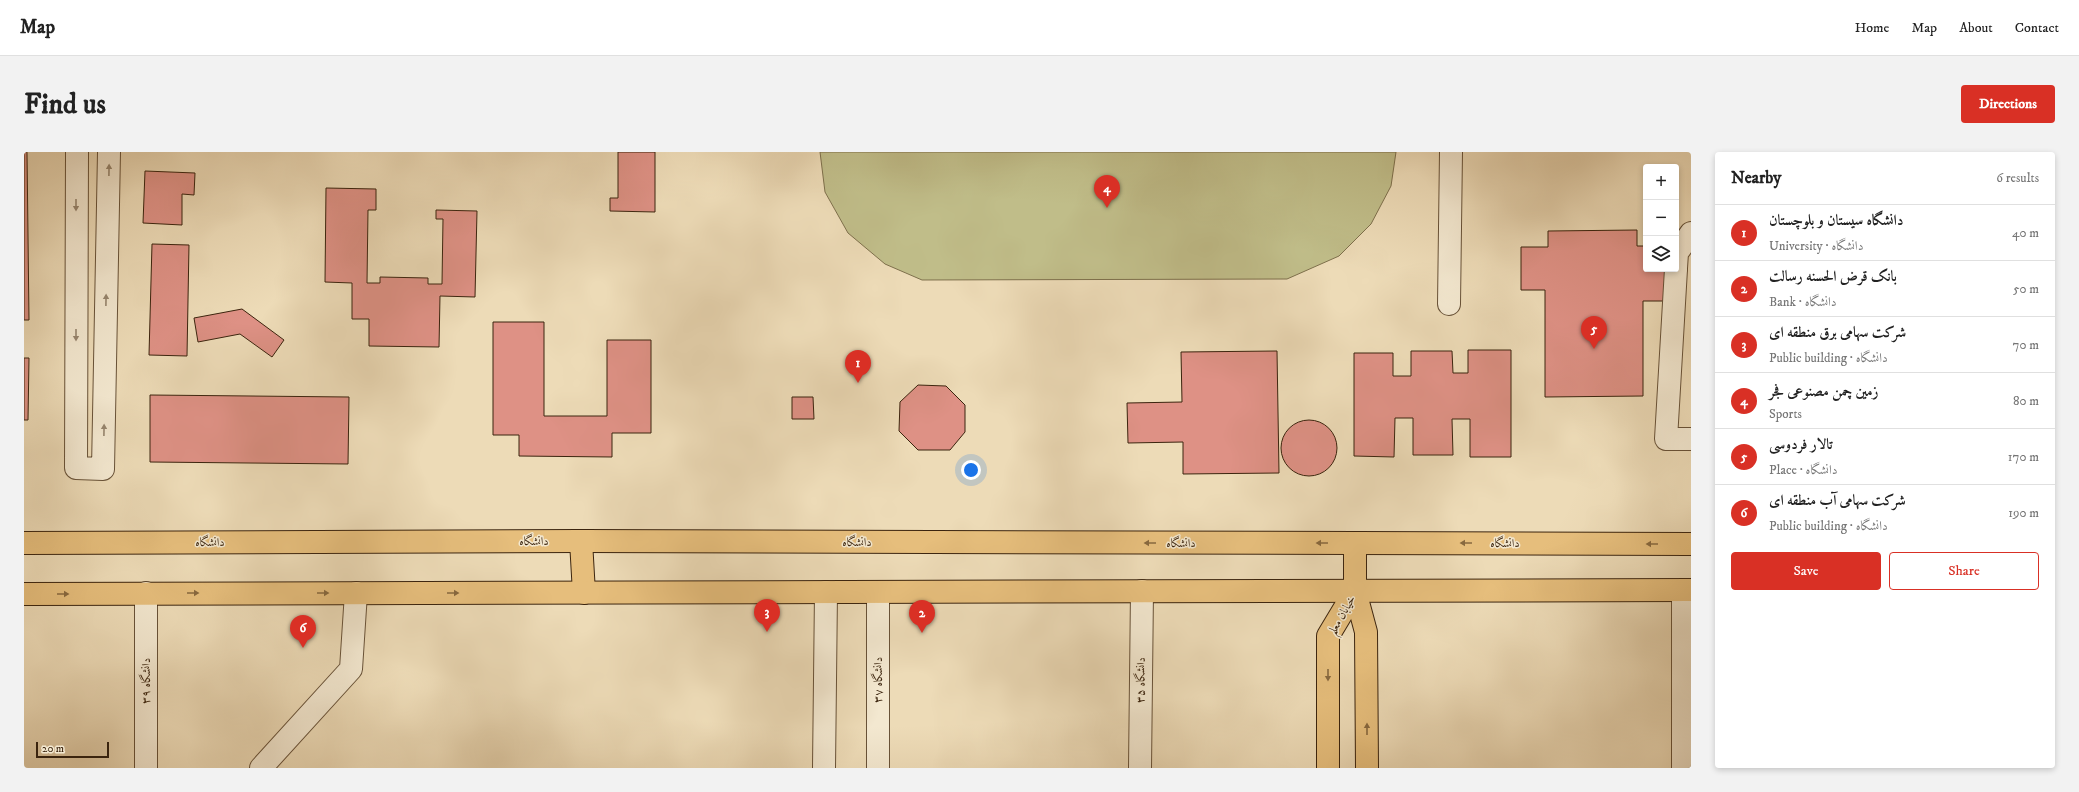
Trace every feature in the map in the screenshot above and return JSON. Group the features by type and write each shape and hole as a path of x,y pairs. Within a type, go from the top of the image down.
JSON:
{"main road":[{"name":"دانشگاه","path":"24,543 581,541 1691,544"},
{"path":"581,541 584,593"},
{"path":"1355,543 1355,591"},
{"path":"24,594 1687,590"},
{"name":"خیابان معلم","path":"1328,768 1328,636 1355,591"},
{"name":"خیابان معلم","path":"1355,591 1366,632 1367,768"}],"street":[{"path":"77,152 76,468 103,469 109,152"},
{"path":"1449,304 1451,152"},
{"path":"1679,251 1691,233"},
{"path":"1676,272 1666,439 1691,439"},
{"path":"76,375 105,376"},
{"path":"1683,768 1687,590"},
{"name":"دانشگاه ۳۵","path":"1140,768 1142,591"},
{"path":"824,768 826,592"},
{"name":"دانشگاه ۳۷","path":"878,592 878,768"},
{"path":"261,768 351,669 352,593"},
{"name":"دانشگاه ۳۹","path":"146,594 146,768"}],"shaded area":[{"path":"820,152 1396,152 1391,186 1371,224 1339,256 1287,279 922,280 885,264 848,233 825,192"}],"building":[{"path":"24,152 27,152 29,320 24,320"},
{"path":"618,152 655,152 655,212 610,211 610,198 618,198"},
{"path":"145,171 195,173 194,195 182,194 182,225 143,223"},
{"path":"326,188 376,189 376,210 368,210 367,283 380,283 380,277 428,278 428,284 442,284 443,219 436,219 436,210 477,211 475,297 440,296 439,347 369,346 369,319 352,319 352,283 325,282"},
{"path":"1637,230 1637,246 1643,246 1643,272 1669,272 1670,301 1643,301 1643,396 1545,397 1545,290 1521,290 1521,247 1548,247 1548,231"},
{"path":"152,244 189,245 187,356 149,355"},
{"path":"242,309 284,340 272,357 240,334 198,342 194,318"},
{"path":"493,322 544,322 544,416 607,416 607,340 651,340 651,433 612,433 612,457 519,456 519,435 493,435"},
{"path":"1468,350 1511,350 1511,457 1470,457 1470,419 1452,419 1453,455 1413,455 1413,418 1395,418 1394,457 1354,456 1354,353 1393,353 1393,376 1411,376 1411,351 1452,351 1453,373 1468,373"},
{"path":"1277,351 1279,473 1183,474 1183,442 1128,443 1127,403 1182,402 1181,352"},
{"path":"24,358 29,358 28,420 24,420"},
{"path":"918,385 946,386 965,405 965,432 950,450 918,450 899,431 900,402"},
{"path":"150,395 349,397 348,464 150,462"},
{"path":"792,397 813,397 814,419 792,419"},
{"path":"1303,420 1315,420 1325,424 1333,432 1337,442 1337,454 1333,464 1325,472 1315,476 1303,476 1293,472 1285,464 1281,454 1281,442 1285,432 1293,424"}],"place":[{"name":"زمین چمن مصنوعی فجر","path":"1107,208"},
{"name":"تالار فردوسی","path":"1594,349"},
{"name":"دانشگاه سیستان و بلوچستان","path":"858,383"},
{"name":"شرکت سهامی برق منطقه ای","path":"767,632"},
{"name":"بانک قرض الحسنه رسالت","path":"922,633"},
{"name":"شرکت سهامی آب منطقه ای","path":"303,648"}]}
